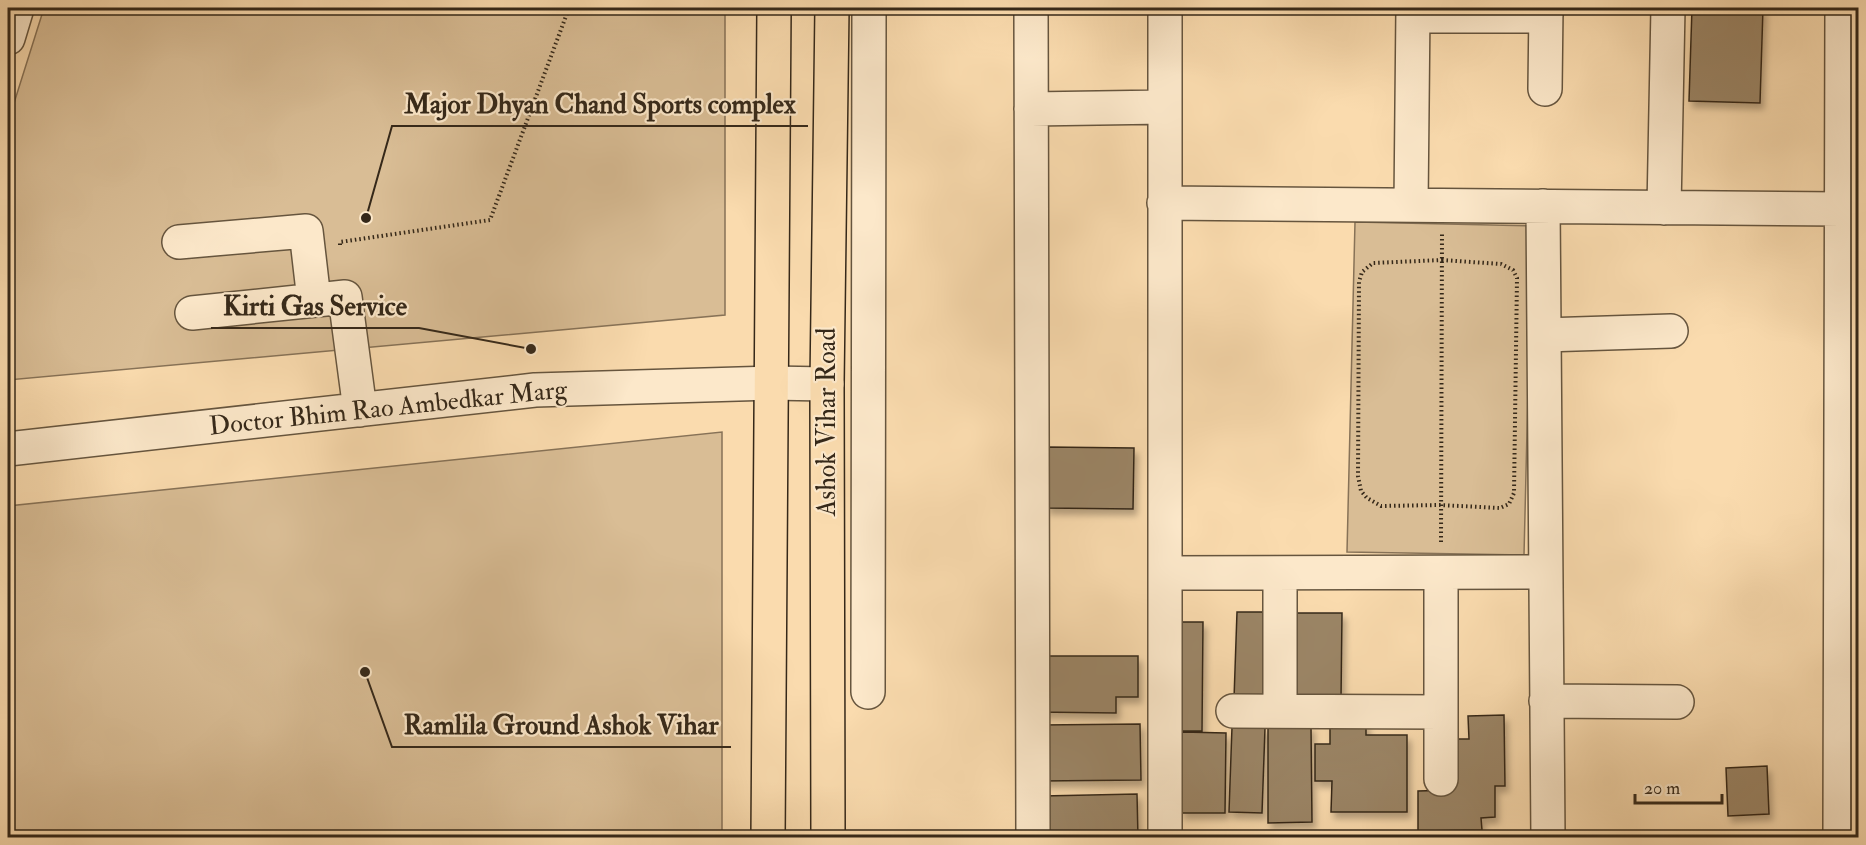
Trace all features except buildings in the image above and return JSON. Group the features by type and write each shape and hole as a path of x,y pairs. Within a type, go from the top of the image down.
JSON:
{"main road":[{"path":"768,837 774,8"},
{"name":"Ashok Vihar Road","path":"828,837 826,384 831,8"}],"street":[{"path":"8,38 17,8"},
{"path":"1031,8 1033,837"},
{"path":"1165,8 1165,837"},
{"path":"1664,208 1668,8"},
{"path":"1840,837 1849,512 1841,210 1842,8"},
{"path":"868,692 869,12"},
{"path":"1411,205 1413,12 1546,12 1545,89"},
{"path":"830,102 869,102"},
{"path":"1031,110 1165,107"},
{"path":"1164,203 1841,210"},
{"path":"1544,206 1548,837"},
{"path":"179,242 306,231 330,298 360,410"},
{"path":"828,261 869,260"},
{"path":"192,313 330,298"},
{"path":"1544,335 1671,331"},
{"name":"Doctor Bhim Rao Ambedkar Marg","path":"8,449 535,390 770,383 826,384"},
{"path":"827,420 869,420"},
{"path":"1165,573 1545,572"},
{"path":"1280,573 1280,711"},
{"path":"1441,573 1441,778"},
{"path":"1546,701 1677,702"},
{"path":"1233,711 1441,712"}],"path":[{"path":"330,298 340,242 490,220 569,8"},
{"path":"1440,505 1442,260"},
{"path":"1442,260 1507,266 1513,270 1517,278 1512,498 1509,504 1500,508 1440,505 1381,506 1367,498 1361,491 1358,476 1359,282 1362,272 1373,263 1442,260"}],"shaded area":[{"path":"44,8 725,8 725,315 8,380 8,122"},
{"path":"1355,222 1532,226 1524,555 1347,552"},
{"path":"722,432 722,837 8,837 8,506"}],"place":[{"name":"Major Dhyan Chand Sports complex","path":"366,218"},
{"name":"Kirti Gas Service","path":"531,349"},
{"name":"Ramlila Ground Ashok Vihar","path":"365,672"}]}
